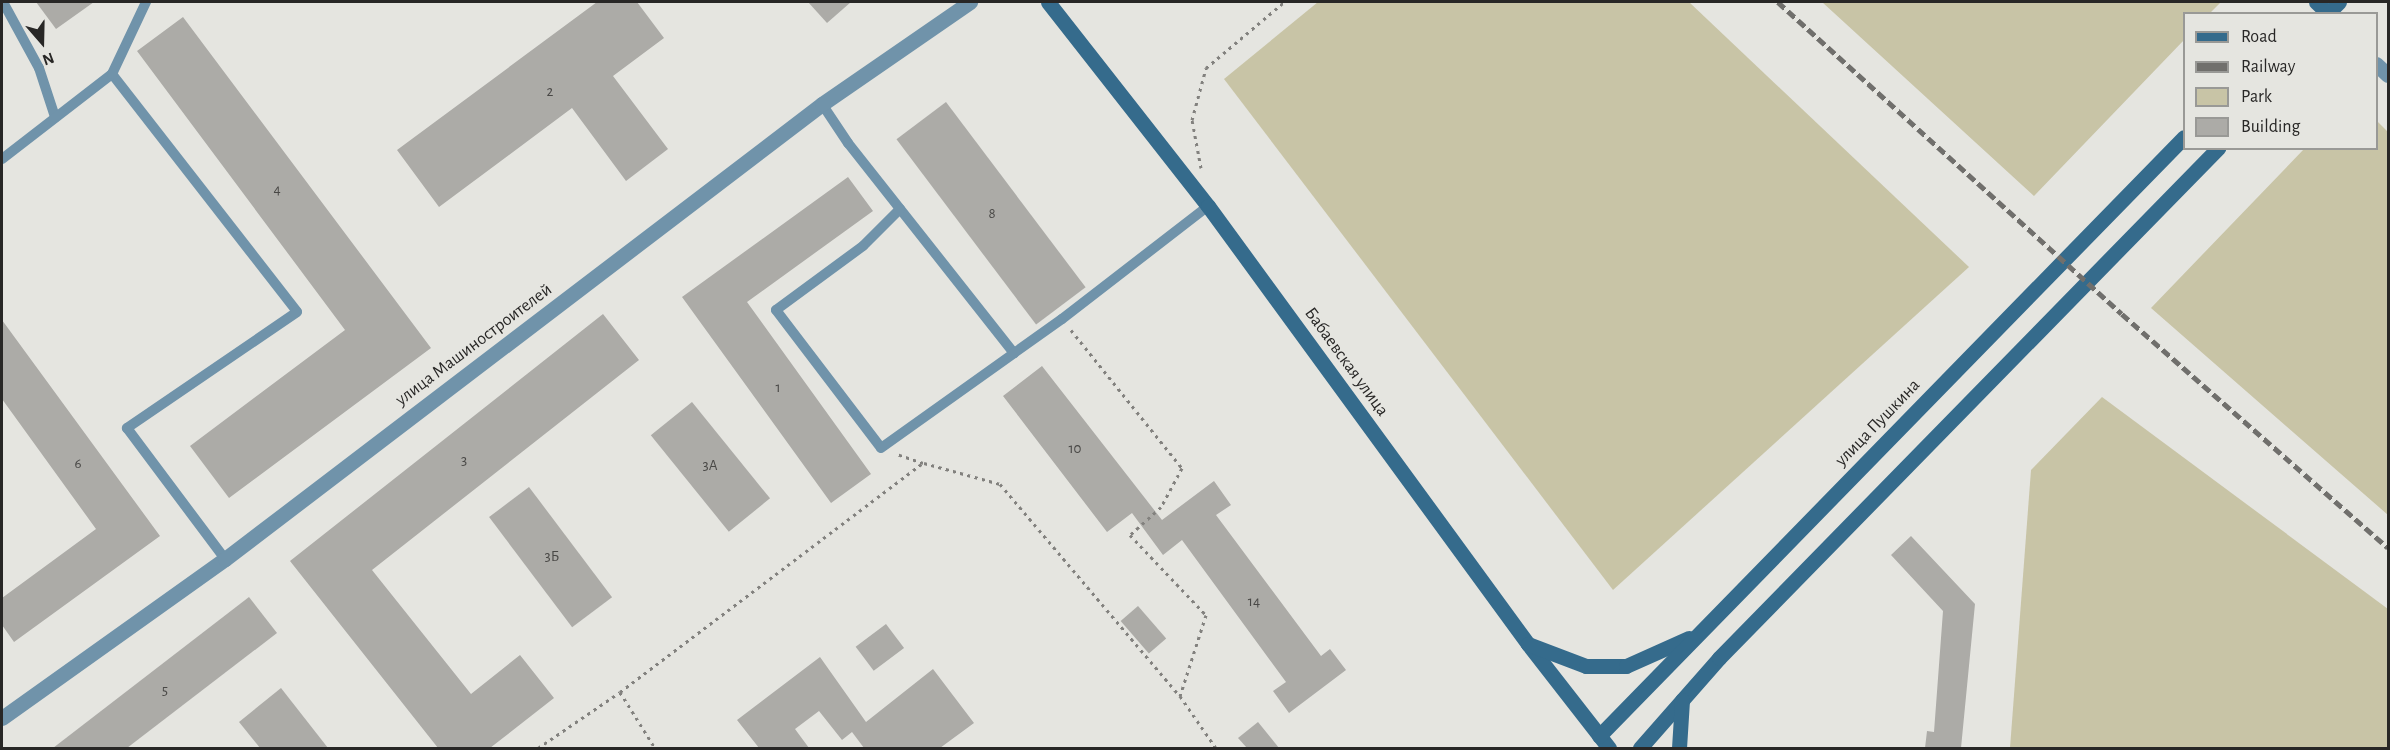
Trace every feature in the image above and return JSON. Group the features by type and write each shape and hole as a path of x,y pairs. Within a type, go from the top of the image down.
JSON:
{"main road":[{"name":"Бабаевская улица","path":"1048,2 1208,206 1528,644 1604,742"},
{"name":"улица Пушкина","path":"1604,742 1697,635 2183,138"},
{"path":"1641,748 1682,700 2216,150"},
{"path":"1528,644 1586,666 1626,666 1697,635"},
{"path":"1679,748 1682,700"}],"street":[{"name":"улица Машиностроителей","path":"2,718 225,559 822,104 970,2"}],"lane":[{"path":"3,2 39,68 55,117"},
{"path":"2,159 112,74 146,2"},
{"path":"112,74 297,312 127,428 225,559"},
{"path":"822,104 900,209 1014,353"},
{"path":"900,209 863,246 776,310 882,448 1062,319 1208,206"}],"path":[{"path":"1202,174 1192,120 1206,68 1284,2"},
{"path":"1062,319 1182,468 1161,507 1130,535 1206,615 1180,696"},
{"path":"882,448 924,463 1000,484 1180,696 1216,748"},
{"path":"538,748 620,692 924,463"},
{"path":"620,692 655,748"}],"green space":[{"path":"1318,2 1689,2 1969,267 1613,590 1224,79"},
{"path":"1822,2 2221,2 2211,12 2183,12 2183,41 2034,196"},
{"path":"2378,122 2388,132 2388,515 2151,308 2303,150 2378,150"},
{"path":"2102,397 2388,609 2388,748 2010,748 2031,470"}],"building":[{"path":"36,2 94,2 56,29"},
{"path":"597,2 637,2 664,38 613,76 668,149 626,181 572,108 439,207 397,150"},
{"path":"808,2 851,2 827,23"},
{"path":"183,17 431,348 229,498 190,446 345,330 137,51"},
{"path":"946,102 1086,287 1036,325 896,139"},
{"path":"848,177 873,211 747,302 871,474 831,503 682,297"},
{"path":"603,314 639,360 372,570 471,694 520,655 554,698 490,748 438,748 290,561"},
{"path":"2,320 160,536 14,642 2,625 2,598 96,529 2,399"},
{"path":"1042,366 1162,520 1214,481 1231,505 1216,515 1321,656 1330,649 1346,670 1289,713 1273,691 1286,682 1182,540 1163,555 1132,513 1107,532 1003,396"},
{"path":"692,402 770,498 729,532 651,435"},
{"path":"529,487 612,597 572,627 489,517"},
{"path":"1911,536 1975,604 1961,748 1925,748 1927,731 1934,732 1943,611 1891,555"},
{"path":"249,597 277,633 127,748 53,748"},
{"path":"1138,606 1166,638 1149,654 1121,621"},
{"path":"886,624 904,648 874,671 856,647"},
{"path":"820,657 866,722 933,669 974,723 940,748 864,748 852,732 842,740 819,711 795,729 809,748 759,748 737,720"},
{"path":"281,688 328,748 260,748 239,722"},
{"path":"1258,722 1279,748 1247,748 1238,738"}],"railway":[{"path":"1778,2 2122,314 2388,548"}]}
